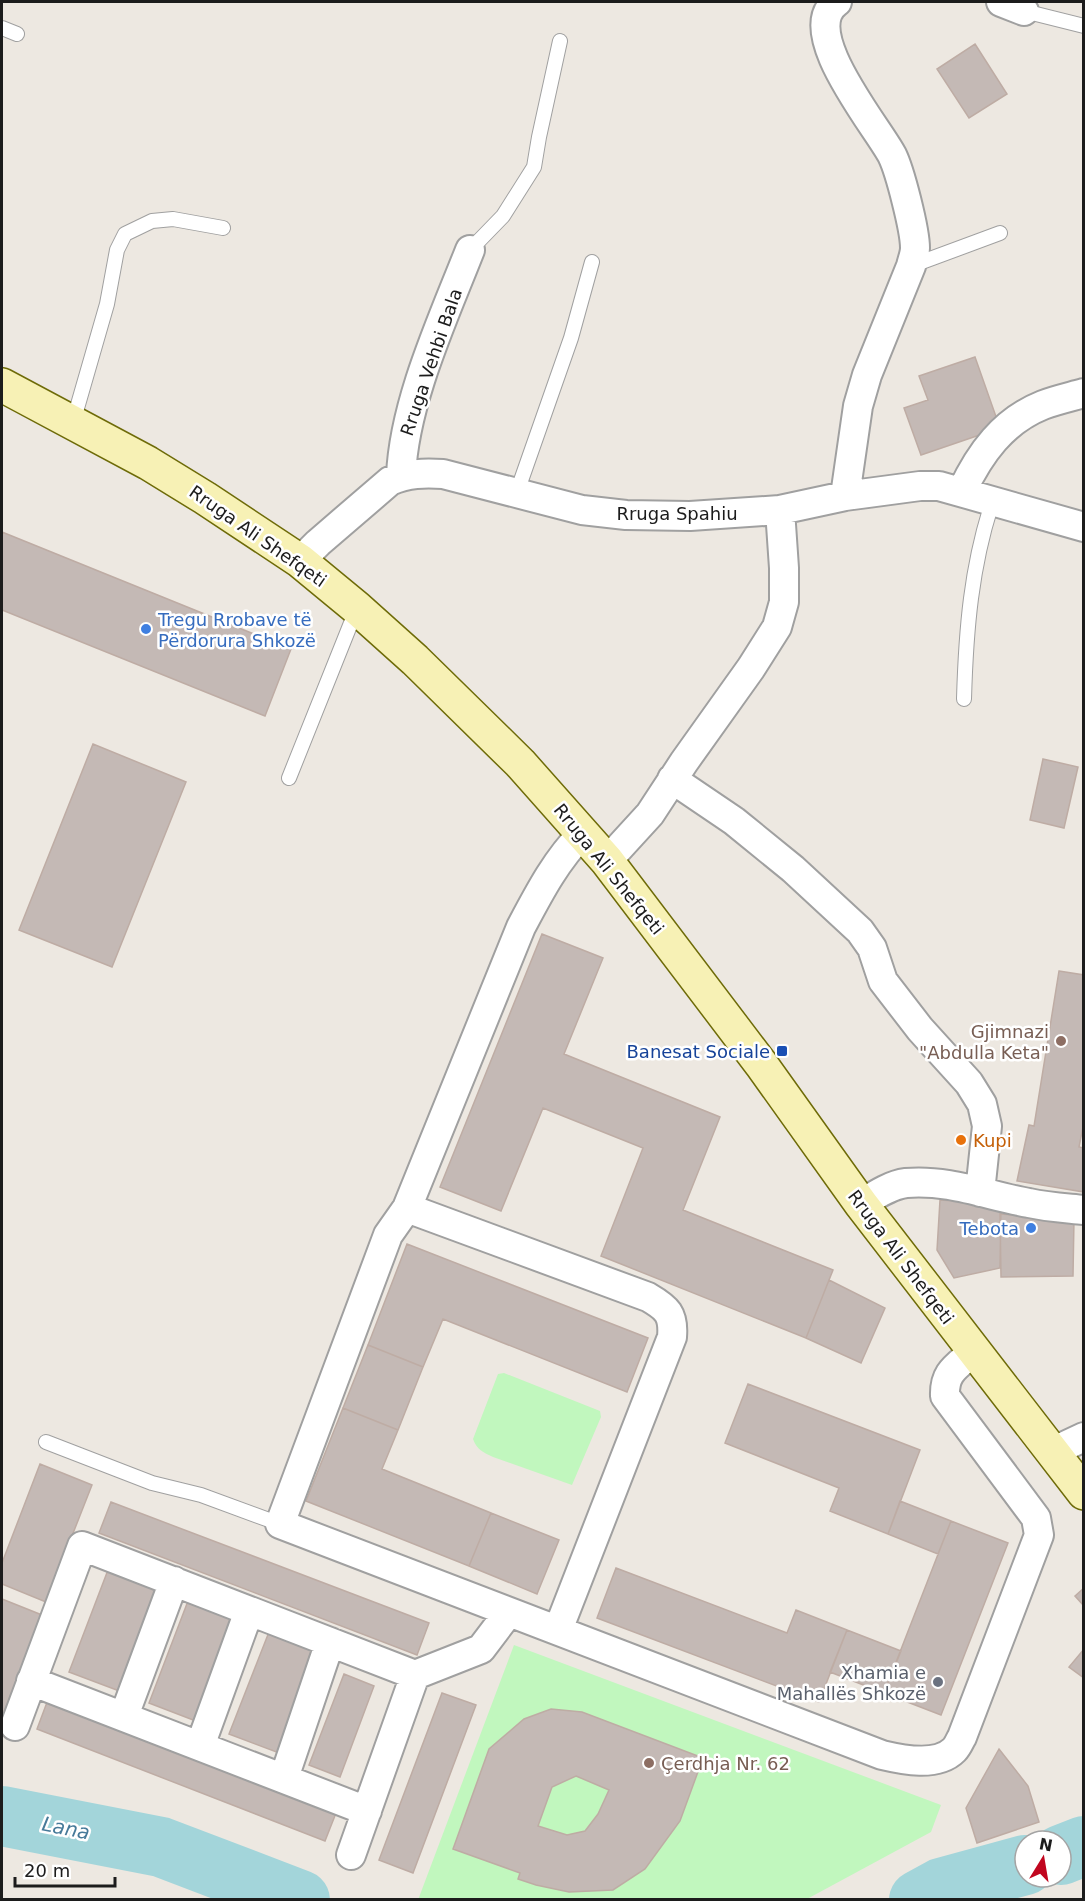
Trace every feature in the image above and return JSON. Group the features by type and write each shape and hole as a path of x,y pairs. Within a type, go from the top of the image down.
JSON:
{"main road":[{"name":"Rruga Ali Shefqeti","path":"2,385 167,474 300,561 357,608 473,715 607,861 760,1064 861,1204 1083,1493"}],"street":[{"path":"837,2 826,13 826,29 830,48 840,75 892,156 902,183 915,249 911,266 867,375 858,406 845,496"},
{"name":"Rruga Vehbi Bala","path":"401,476 402,450 408,420 470,250"},
{"path":"962,491 975,464 989,444 1011,423 1042,405 1083,393"},
{"name":"Rruga Spahiu","path":"300,561 377,490 401,476 421,473 443,474 582,510 626,515 690,516 780,510 845,496 920,486 939,486 1083,527"},
{"path":"607,861 650,814 777,627 784,602 780,510"},
{"path":"672,779 734,821 793,869 860,931 872,948 884,981 920,1029 969,1083 982,1104 987,1126 980,1192"},
{"path":"583,833 561,857 521,927 407,1208 388,1235 280,1524 882,1755 902,1760 941,1758 955,1749 962,1737 1039,1535 1036,1518 945,1396 944,1384 949,1373 973,1352"},
{"path":"861,1204 881,1192 905,1183 929,1184 980,1192 1031,1204 1083,1210"},
{"path":"407,1208 648,1298 665,1307 673,1323 672,1337 558,1630"},
{"path":"1052,1452 1083,1437"},
{"path":"15,1725 82,1546 415,1675 481,1649 509,1612"},
{"path":"124,1716 174,1581"},
{"path":"200,1746 249,1611"},
{"path":"284,1778 330,1642"},
{"path":"351,1855 415,1675"},
{"path":"31,1681 367,1810"}],"lane":[{"path":"1012,6 1083,26"},
{"path":"2,28 17,34"},
{"path":"470,250 503,216 534,167 538,137 560,41"},
{"path":"73,422 107,304 117,250 124,234 152,221 173,219 223,228"},
{"path":"911,266 1000,233"},
{"path":"517,492 572,338 592,261"},
{"path":"964,699 965,649 973,574 993,500"},
{"path":"289,778 357,608"},
{"path":"46,1442 152,1483 201,1495 280,1524"}],"green space":[{"path":"504,1373 600,1411 601,1417 572,1485 493,1457 476,1446 473,1439 498,1374"},
{"name":"Çerdhja Nr. 62","path":"514,1645 941,1805 931,1832 807,1899 418,1900"}],"building":[{"path":"975,44 1007,94 969,118 937,69"},
{"path":"975,357 1000,428 921,455 904,408 928,400 919,376"},
{"name":"Tregu Rrobave të Përdorura Shkozë","path":"2,532 291,649 265,716 2,610"},
{"path":"93,744 186,782 112,967 19,930"},
{"path":"1043,759 1078,767 1064,828 1030,820"},
{"path":"542,934 603,958 564,1054 720,1117 683,1210 833,1270 806,1338 601,1256 643,1148 543,1108 501,1211 440,1187"},
{"name":"Gjimnazi \"Abdulla Keta\"","path":"1059,971 1084,975 1084,1122 1079,1147 1084,1148 1084,1192 1017,1181 1029,1125 1034,1126"},
{"path":"940,1200 1001,1204 1000,1268 954,1278 937,1250"},
{"path":"1000,1214 1074,1219 1073,1276 1001,1277"},
{"path":"407,1244 648,1338 627,1392 443,1319 423,1367 368,1345"},
{"path":"829,1280 885,1308 861,1363 806,1338"},
{"path":"368,1345 423,1367 398,1430 343,1408"},
{"path":"748,1384 920,1450 888,1534 830,1511 839,1488 725,1443"},
{"path":"343,1408 398,1430 382,1469 491,1513 469,1566 306,1501"},
{"path":"40,1464 92,1485 46,1602 2,1584 2,1563"},
{"path":"900,1501 951,1521 938,1554 888,1534"},
{"path":"111,1502 429,1623 417,1655 99,1533"},
{"path":"491,1513 559,1540 537,1594 469,1566"},
{"path":"951,1521 1008,1543 941,1715 884,1693"},
{"path":"616,1568 787,1633 796,1610 847,1630 819,1702 597,1618"},
{"path":"108,1570 161,1590 122,1692 69,1672"},
{"path":"1084,1588 1084,1606 1075,1596"},
{"path":"2,1599 42,1615 2,1717"},
{"path":"188,1601 240,1621 201,1723 149,1703"},
{"path":"847,1630 901,1651 884,1693 830,1672"},
{"path":"269,1632 321,1651 282,1754 229,1734"},
{"path":"1084,1649 1084,1678 1069,1667"},
{"path":"344,1674 374,1686 340,1777 309,1765"},
{"path":"442,1693 476,1705 413,1873 379,1860"},
{"path":"49,1697 338,1808 325,1841 37,1729"},
{"path":"551,1709 582,1712 703,1758 680,1821 645,1869 613,1890 569,1892 536,1885 518,1879 520,1873 453,1849 489,1749 524,1719","holes":["576,1776 609,1790 598,1814 585,1831 567,1835 538,1826 552,1787"]},
{"path":"999,1749 1028,1786 1039,1822 977,1843 966,1808"}],"waterway":[{"name":"Lana","path":"2,1816 161,1847 300,1900"},
{"name":"Lana","path":"1073,1850 1084,1846"},
{"name":"Lana","path":"919,1900 941,1888 1013,1868"}],"place":[{"name":"Tregu Rrobave të Përdorura Shkozë","path":"146,629"},
{"name":"Gjimnazi \"Abdulla Keta\"","path":"1061,1041"},
{"name":"Banesat Sociale","path":"782,1051"},
{"name":"Kupi","path":"961,1140"},
{"name":"Tebota","path":"1031,1228"},
{"name":"Xhamia e Mahallës Shkozë","path":"938,1682"},
{"name":"Çerdhja Nr. 62","path":"649,1763"}]}
